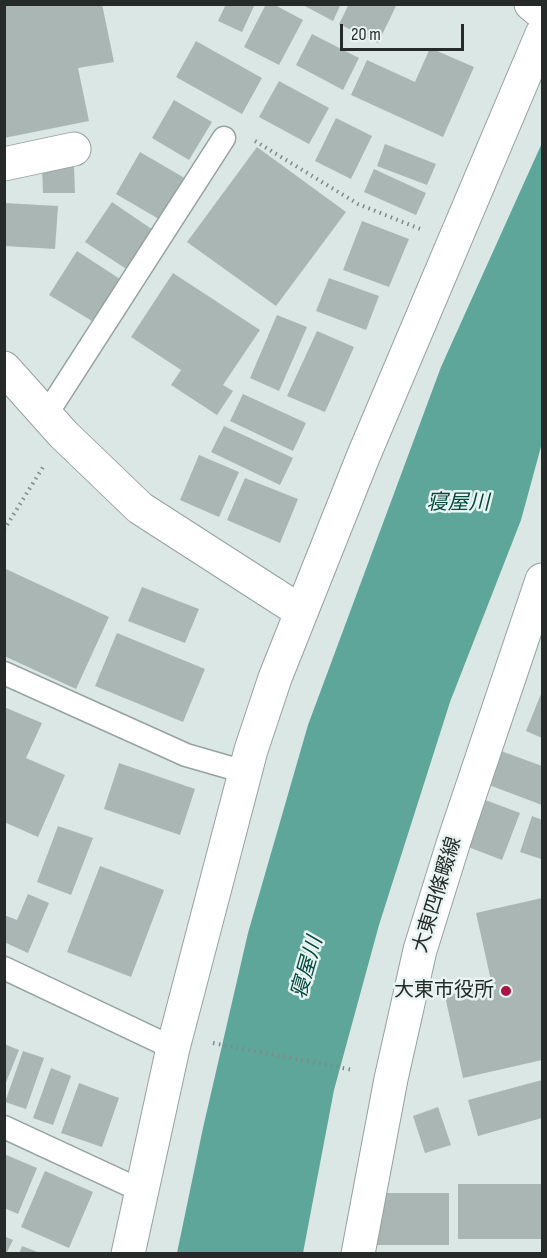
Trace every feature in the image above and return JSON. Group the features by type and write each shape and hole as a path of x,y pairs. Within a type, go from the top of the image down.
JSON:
{"street":[{"path":"531,4 543,13"},
{"path":"128,1254 173,1048 245,772 275,678 300,611 543,34"},
{"path":"4,165 74,149"},
{"path":"4,368 63,434 140,508 300,611"},
{"name":"大東四條畷線","path":"358,1254 391,1079 420,950 454,841 543,580"}],"lane":[{"path":"46,415 224,138"},
{"path":"4,673 186,754 245,772"},
{"path":"4,968 173,1048"},
{"path":"4,1127 142,1191"}],"path":[{"path":"224,138 243,134 358,204 454,243"},
{"path":"4,530 38,475"},
{"path":"204,1041 357,1071"}],"water":[{"name":"寝屋川","path":"542,143 542,443 521,520 450,702 379,925 334,1090 303,1253 177,1253 248,933 308,725 441,367"}],"building":[{"path":"4,4 102,4 114,62 78,68 89,121 4,138"},
{"path":"226,4 255,4 242,32 218,21"},
{"path":"266,4 273,4 303,20 279,65 244,47"},
{"path":"301,4 341,4 333,21"},
{"path":"349,4 397,4 378,43 339,24"},
{"path":"312,34 359,58 343,90 296,65"},
{"path":"196,41 262,78 242,114 176,77"},
{"path":"430,48 474,67 443,137 351,95 367,60 415,82"},
{"path":"279,81 329,108 309,144 259,117"},
{"path":"174,100 212,122 189,160 152,138"},
{"path":"336,118 372,136 351,179 315,161"},
{"path":"385,144 436,164 427,185 377,166"},
{"path":"257,147 346,212 276,306 187,242"},
{"path":"140,152 188,180 164,222 116,194"},
{"path":"74,166 75,193 43,193 42,167"},
{"path":"374,169 426,193 416,215 364,192"},
{"path":"112,202 156,232 131,272 85,242"},
{"path":"4,203 58,206 55,249 4,246"},
{"path":"362,221 409,239 389,287 343,270"},
{"path":"77,251 120,279 92,321 49,295"},
{"path":"173,273 260,330 223,385 233,391 217,415 171,385 181,370 131,337"},
{"path":"329,278 379,296 366,330 316,311"},
{"path":"277,315 307,327 279,391 250,378"},
{"path":"317,331 354,347 325,412 287,396"},
{"path":"243,394 306,423 293,451 230,421"},
{"path":"224,426 293,458 280,485 211,452"},
{"path":"199,455 239,472 219,517 180,500"},
{"path":"245,478 298,499 280,543 227,520"},
{"path":"6,569 109,617 76,689 4,656"},
{"path":"142,587 199,609 185,643 128,621"},
{"path":"117,633 205,669 183,722 95,686"},
{"path":"542,695 542,738 526,731"},
{"path":"4,707 42,723 26,758 65,775 38,837 4,822"},
{"path":"501,751 542,766 542,805 489,785"},
{"path":"119,763 195,789 180,835 104,809"},
{"path":"480,798 520,813 502,860 463,845"},
{"path":"532,816 542,820 541,859 520,852"},
{"path":"58,826 93,838 71,895 37,882"},
{"path":"100,866 164,890 131,977 67,952"},
{"path":"28,894 49,903 28,953 4,942 4,915 17,920"},
{"name":"大東市役所","path":"542,898 542,1060 463,1078 445,996 492,985 476,913"},
{"path":"4,1044 19,1050 5,1085 4,1085"},
{"path":"23,1051 44,1058 26,1109 5,1102"},
{"path":"51,1068 71,1076 53,1125 33,1118"},
{"path":"542,1080 542,1118 478,1136 468,1100"},
{"path":"79,1083 119,1098 102,1147 61,1133"},
{"path":"438,1107 451,1145 425,1153 413,1116"},
{"path":"4,1154 37,1168 18,1214 4,1208"},
{"path":"45,1171 93,1192 69,1248 21,1227"},
{"path":"458,1184 542,1184 542,1239 458,1239"},
{"path":"374,1193 449,1193 449,1245 374,1245"},
{"path":"4,1236 13,1240 6,1254 4,1254"},
{"path":"22,1246 40,1253 40,1254 19,1254"}],"place":[{"name":"大東市役所","path":"506,991"}]}
